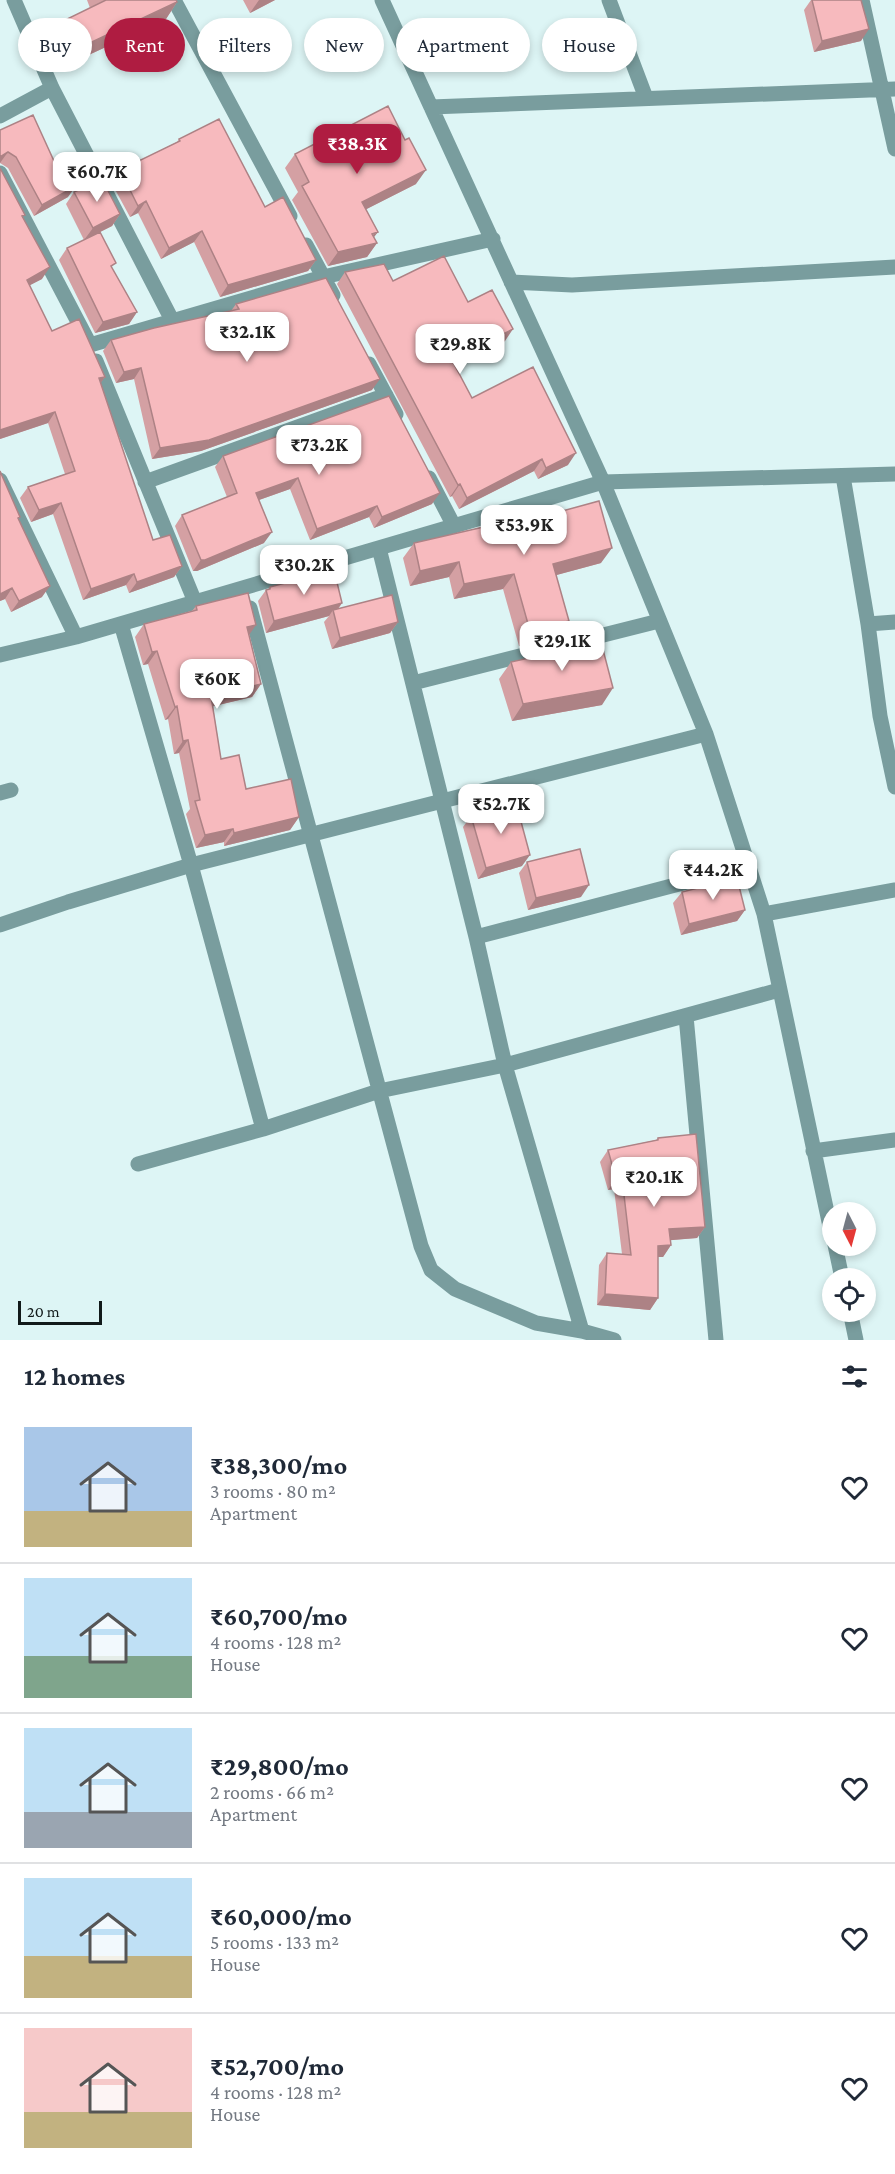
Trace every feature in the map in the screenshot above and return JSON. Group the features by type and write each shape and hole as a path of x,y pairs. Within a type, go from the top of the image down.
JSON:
{"street":[{"path":"14,0 52,88 173,322"},
{"path":"174,0 339,307"},
{"path":"382,0 603,482 706,734 764,914 824,1202"},
{"path":"609,0 646,98"},
{"path":"862,0 888,90 895,149"},
{"path":"0,116 52,88"},
{"path":"431,107 888,90"},
{"path":"0,173 90,345 195,602"},
{"path":"90,345 323,277 493,239"},
{"path":"511,282 572,285 895,267"},
{"path":"360,346 401,425"},
{"path":"145,482 386,395"},
{"path":"422,466 454,526"},
{"path":"0,655 76,638 603,482 895,474"},
{"path":"843,476 868,624 880,716 892,754 895,786"},
{"path":"0,480 76,638"},
{"path":"380,548 476,937 505,1065 582,1331"},
{"path":"244,588 421,1246 431,1270 455,1289 536,1323 582,1331 614,1340"},
{"path":"413,683 659,621"},
{"path":"868,624 895,622"},
{"path":"121,624 191,865 263,1129"},
{"path":"0,925 191,865 706,734"},
{"path":"476,937 748,866"},
{"path":"764,914 895,890"},
{"path":"138,1164 263,1129 379,1091 505,1065 779,990"},
{"path":"686,1016 716,1340"},
{"path":"813,1151 895,1140"},
{"path":"852,1322 856,1340"}],"building":[{"path":"106,0 176,0 177,2 143,18 104,18 104,36 92,42 92,18 69,18"},
{"path":"812,0 861,0 869,29 822,41"},
{"path":"388,106 405,140 409,138 426,170 362,202 378,232 372,234 377,243 338,252 302,186 309,182 295,154"},
{"path":"33,115 54,161 60,158 76,186 42,205 16,157 8,152 0,157 0,130"},
{"path":"219,119 265,207 283,197 316,260 228,285 202,231 169,248 146,201 138,206 120,170"},
{"path":"0,168 25,215 22,216 50,267 27,280 52,331 79,319 105,377 99,378 153,540 170,535 182,566 137,582 134,574 91,589 61,503 39,510 28,487 75,471 55,412 0,430"},
{"path":"102,179 120,214 93,228 74,192"},
{"path":"100,232 116,263 111,266 137,312 103,322 67,248"},
{"path":"444,256 468,302 492,290 513,329 452,360 472,398 533,367 576,453 546,468 542,459 467,498 345,272 384,264 393,281"},
{"path":"326,278 380,379 209,440 160,448 141,368 124,372 111,340 239,309 236,304"},
{"path":"389,396 440,493 382,517 377,506 317,529 298,478 256,493 272,532 201,560 182,515 237,493 223,456"},
{"path":"0,471 20,517 18,518 50,586 19,601 12,588 0,594"},
{"path":"599,501 612,548 553,564 569,621 530,631 514,574 464,584 459,562 420,571 414,543 488,526 489,531"},
{"path":"334,570 342,603 274,621 266,590"},
{"path":"248,593 256,625 247,627 261,684 211,696 221,759 239,755 246,789 291,779 299,817 234,833 233,829 205,835 195,801 200,800 188,740 183,741 177,706 175,707 157,651 152,652 144,624 197,610 196,606"},
{"path":"392,595 398,622 340,638 333,610"},
{"path":"575,638 578,647 601,642 613,688 523,704 511,662 538,656 536,648"},
{"path":"516,803 530,855 486,868 471,816"},
{"path":"580,849 589,885 536,898 527,862"},
{"path":"737,878 745,910 689,924 682,892"},
{"path":"696,1134 705,1227 669,1229 671,1245 658,1246 658,1298 605,1294 607,1253 631,1255 622,1178 616,1179 608,1150 658,1140 658,1138"}]}
